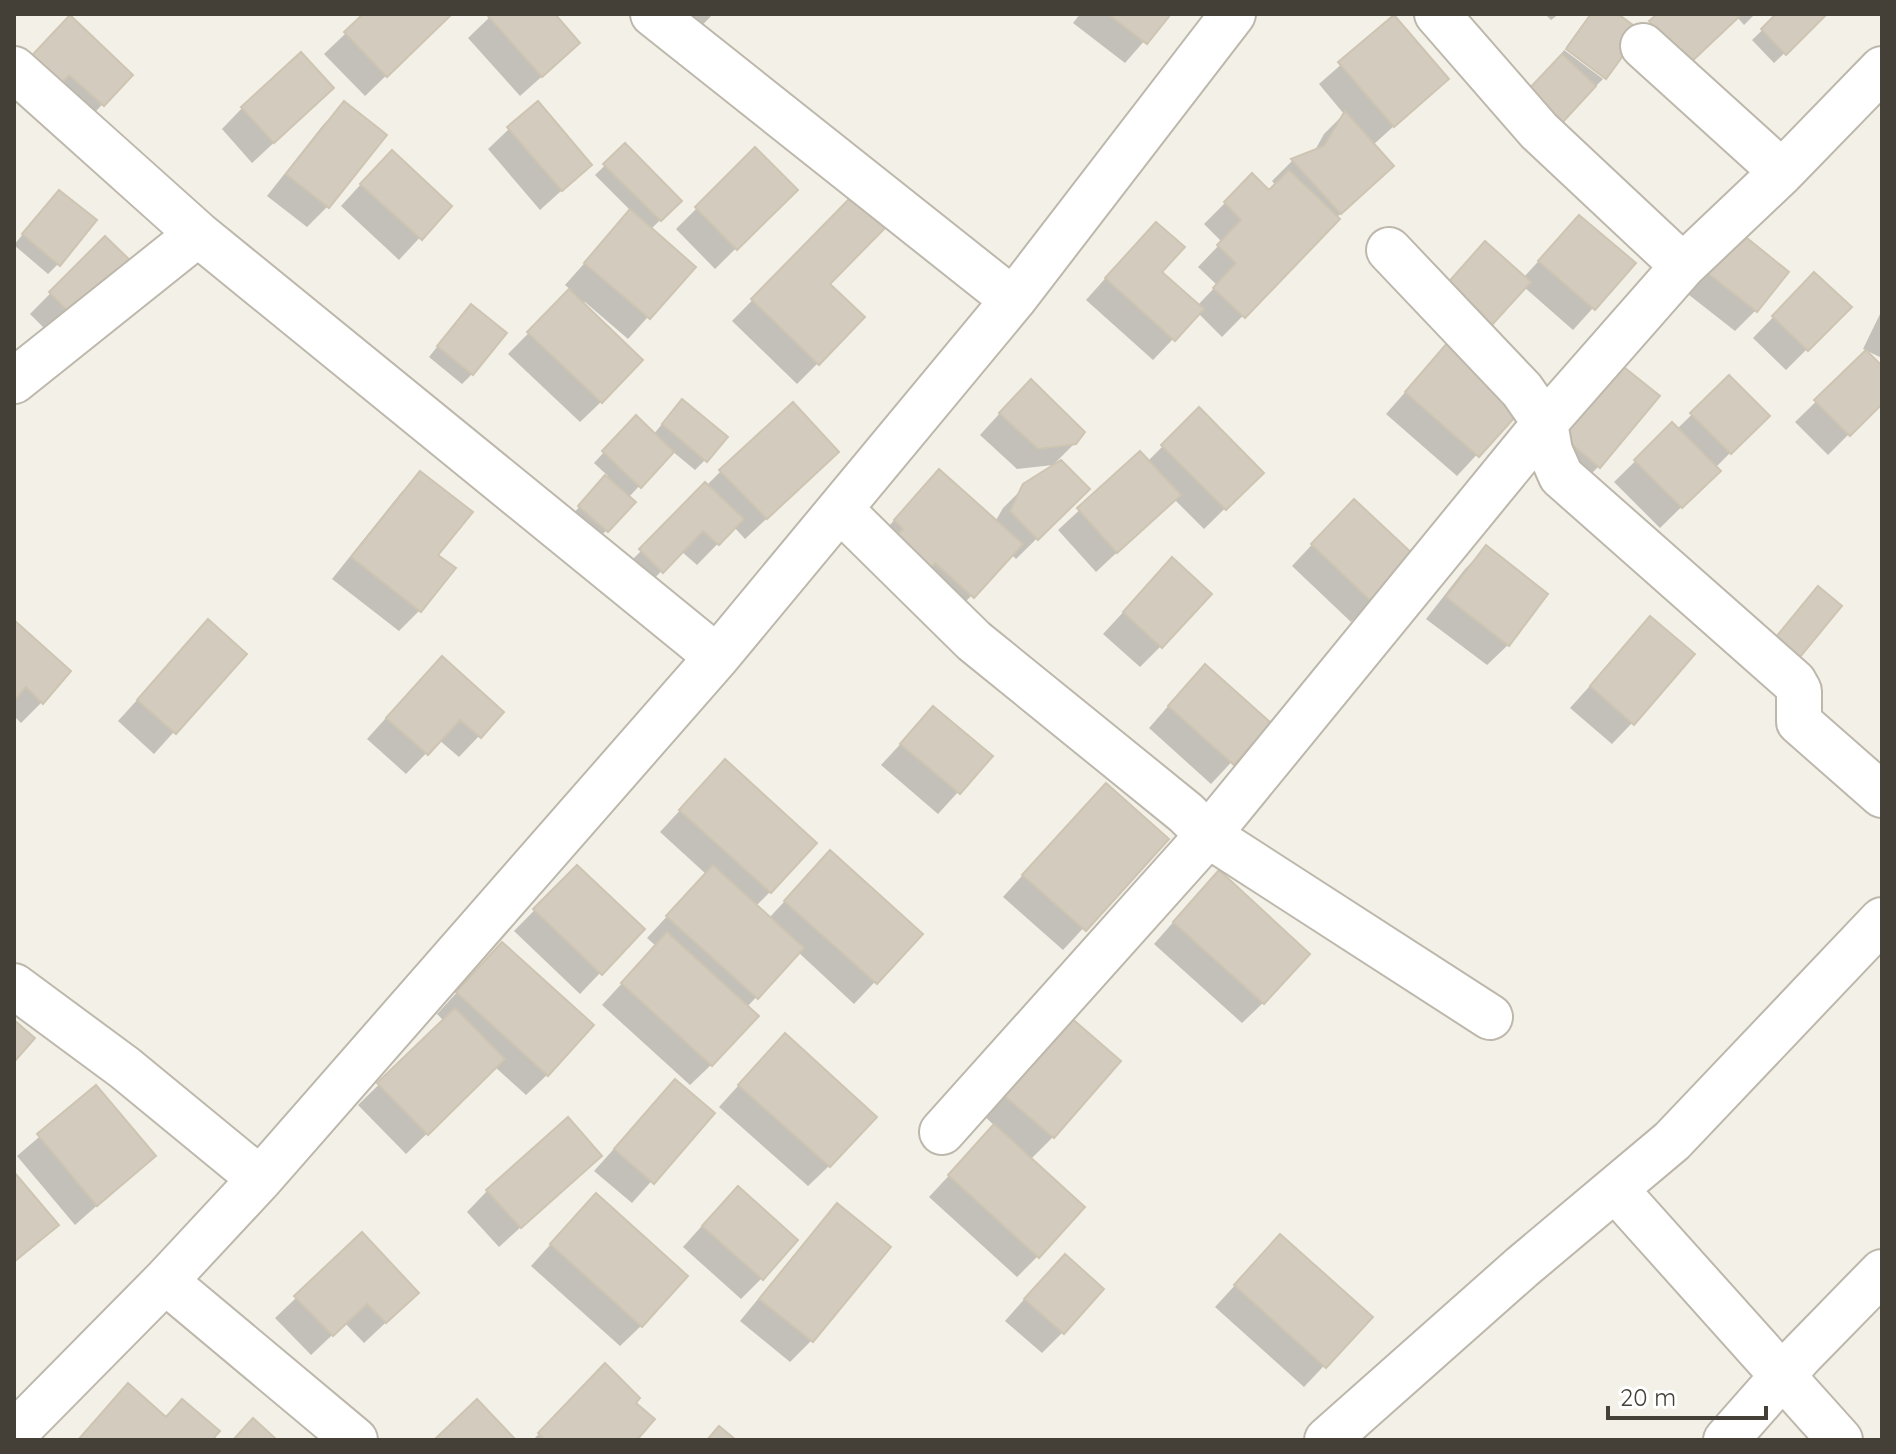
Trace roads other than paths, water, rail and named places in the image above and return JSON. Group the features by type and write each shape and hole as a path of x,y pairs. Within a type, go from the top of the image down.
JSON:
{"street":[{"path":"653,14 1013,300"},
{"path":"14,1434 165,1281 260,1179 717,657 1013,300 1233,14"},
{"path":"1437,14 1539,131 1683,266"},
{"path":"1643,46 1782,172"},
{"path":"14,69 198,234 717,657"},
{"path":"942,1132 1208,835 1545,423 1683,266 1782,172 1882,69"},
{"path":"14,381 198,234"},
{"path":"1389,250 1522,390 1545,423 1550,451 1561,476 1794,682 1799,691 1799,722 1882,795"},
{"path":"841,510 974,641 1186,813 1208,835 1490,1017"},
{"path":"1327,1440 1522,1267 1672,1141 1882,920"},
{"path":"14,986 125,1068 260,1179"},
{"path":"1615,1189 1840,1440"},
{"path":"1726,1440 1781,1377 1882,1272"},
{"path":"165,1281 355,1440"}]}
